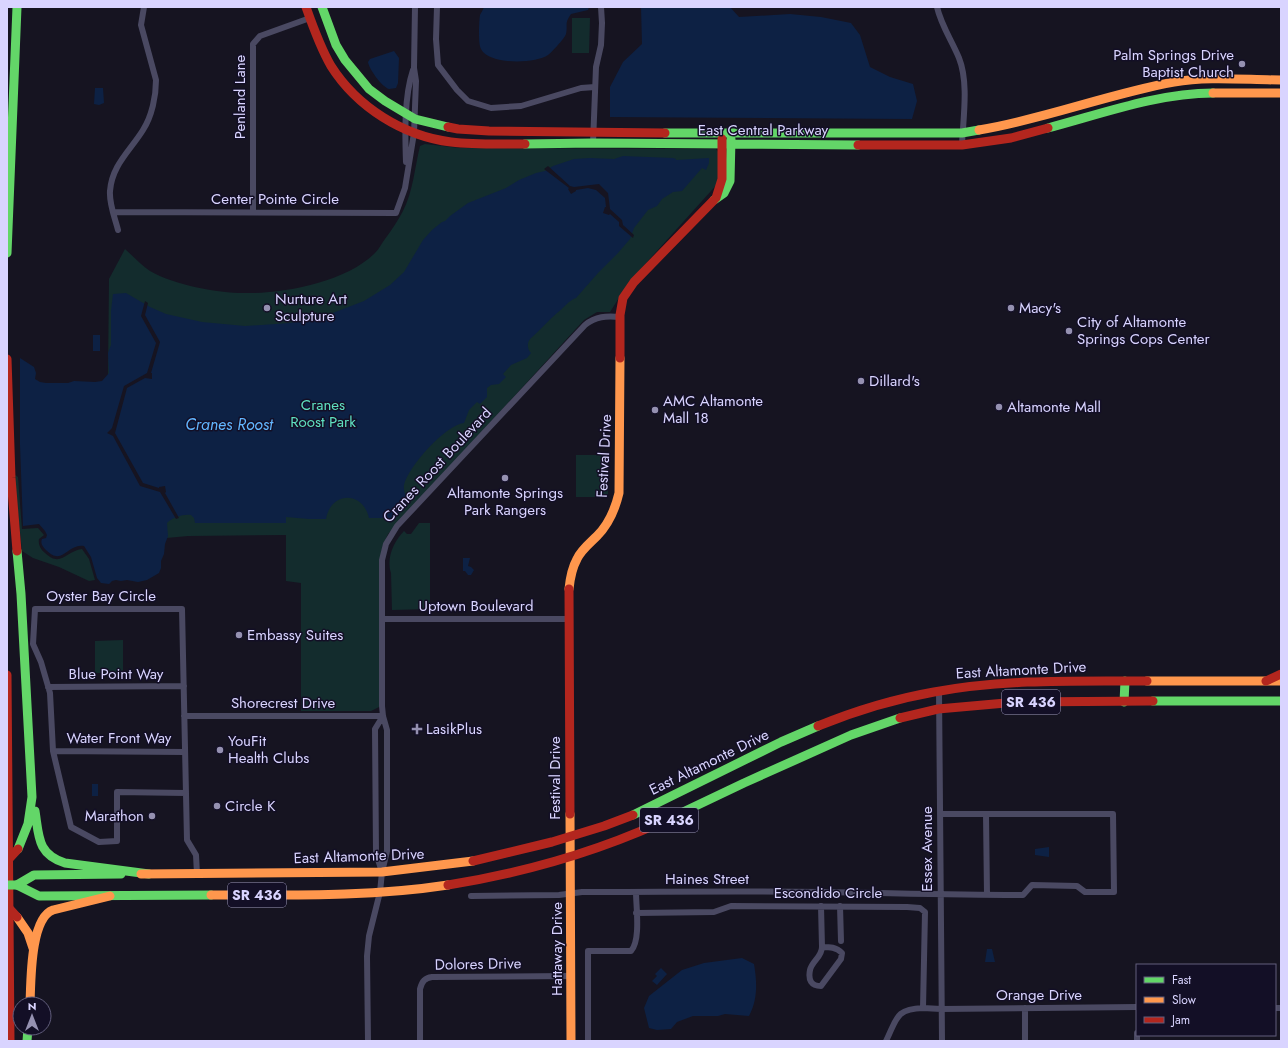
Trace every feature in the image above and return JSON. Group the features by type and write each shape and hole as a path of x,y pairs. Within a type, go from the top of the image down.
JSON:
{"main road":[{"path":"7,253 17,7"},
{"name":"East Central Parkway","path":"306,7 324,54 345,86 360,101 382,117 414,133 448,142 479,145 593,143 962,145 1011,138 1141,102 1184,94 1281,93"},
{"name":"East Central Parkway","path":"322,7 336,45 345,60 369,89 385,101 415,119 458,129 489,131 727,134 962,133 1007,125 1142,88 1177,82 1204,80 1281,80"},
{"name":"Festival Drive","path":"570,857 569,594 573,568 582,551 610,521 619,493 620,317 623,298 634,282 716,198 724,194 730,181 727,134"},
{"path":"7,359 7,389"},
{"path":"7,376 11,478 21,594 32,797 41,846 50,858 58,862 149,874"},
{"path":"1266,681 1281,674"},
{"path":"7,675 10,1041"},
{"name":"East Altamonte Drive","path":"149,874 382,872 422,869 479,860 569,837 627,818 672,797 774,744 873,705 939,690 985,684 1034,681 1281,681"},
{"path":"1124,702 1125,681"},
{"path":"1271,701 1281,705"},
{"name":"SR 436","path":"7,885 17,885 39,896 323,895 427,888 473,881 538,867 607,845 663,822 744,782 851,735 891,720 938,709 1017,702 1281,701"},
{"path":"7,861 18,849 25,836 30,823 32,797"},
{"name":"Hattaway Drive","path":"570,857 571,1041"},
{"name":"SR 436","path":"17,885 34,875 149,874"},
{"path":"30,996 33,953 40,921 47,913 59,908 110,896"},
{"path":"7,906 28,933 32,944 33,953"}],"street":[{"path":"118,230 109,192 115,169 144,129 152,110 156,87 156,80 141,25 144,7"},
{"path":"414,68 415,7"},
{"path":"437,7 436,39 438,65 457,90 468,101 491,108 521,106 581,88 595,87"},
{"path":"593,143 596,67 601,45 601,7"},
{"path":"937,7 939,15 959,58 963,74 964,91 962,145"},
{"name":"Penland Lane","path":"253,212 253,44 260,36 310,18"},
{"name":"Center Pointe Circle","path":"113,212 396,213 405,188 414,133 416,81 414,68"},
{"name":"Center Pointe Circle","path":"407,173 405,129 406,114 410,79 414,68"},
{"name":"Cranes Roost Boulevard","path":"368,1041 367,956 369,936 380,892 382,872 387,851 387,730 382,716 383,552 397,526 585,325 595,318 602,316 620,317"},
{"name":"Oyster Bay Circle","path":"186,793 117,792 116,841 99,842 71,827 53,751 50,693 41,662 33,644 35,609 182,609 184,686 187,840 196,855 198,874"},
{"name":"Uptown Boulevard","path":"383,619 569,618"},
{"name":"Blue Point Way","path":"48,687 184,686"},
{"name":"Essex Avenue","path":"939,690 942,1041"},
{"name":"Shorecrest Drive","path":"184,716 382,716"},
{"name":"Cranes Roost Boulevard","path":"382,716 375,729 376,853 382,872"},
{"name":"Water Front Way","path":"53,751 185,752"},
{"path":"940,814 986,814 987,895"},
{"name":"Haines Street","path":"471,896 559,895 582,892 912,893 940,895 1023,895 1032,885 1077,886 1085,892 1114,892 1112,814 986,814"},
{"path":"588,1041 588,951 631,951 634,947 636,933 636,892"},
{"name":"Escondido Circle","path":"636,913 714,912 731,906 920,908 925,912 923,1008"},
{"path":"821,906 821,954 810,970 811,982 818,986 821,986 841,959 842,953 833,947 822,947"},
{"path":"840,906 841,941"},
{"name":"Dolores Drive","path":"420,1041 420,989 421,983 426,978 432,976 571,976"},
{"name":"Orange Drive","path":"941,1009 1136,1007"},
{"path":"886,1041 900,1013 910,1008 941,1009"},
{"path":"1025,1008 1025,1041"}],"green space":[{"path":"572,18 590,18 589,53 572,53"},
{"name":"Cranes Roost","path":"425,144 460,148 716,149 721,156 720,181 629,282 610,312 597,312 584,320 388,534 383,545 379,562 379,707 371,711 301,711 301,583 286,581 286,535 188,536 155,539 108,374 109,279 125,249 147,269 160,276 183,284 221,292 260,293 277,291 314,284 348,272 363,263 375,253 397,221 409,196 420,146"},
{"path":"576,455 608,455 608,497 576,497"},
{"path":"14,474 18,477 22,529 38,528 44,535 39,539 39,545 43,551 55,559 60,559 76,550 82,549 89,559 95,580 89,581 59,567 33,558 22,551"},
{"path":"419,523 430,523 430,609 392,610 390,556 394,545 404,531 407,534 411,534"},
{"path":"123,640 123,673 95,673 95,641"}],"water":[{"path":"484,7 589,7 588,10 571,14 567,22 567,31 565,36 548,55 533,60 513,61 493,58 481,49 479,23 480,15"},
{"path":"641,7 730,7 739,17 790,14 821,17 851,23 860,35 870,67 890,77 913,84 917,101 912,119 610,117 610,87 623,62 642,44"},
{"path":"394,51 399,58 398,83 396,88 389,89 386,88 376,77 368,62 370,59"},
{"path":"95,88 103,88 104,103 99,105 94,104"},
{"name":"Cranes Roost","path":"623,156 673,158 676,160 709,158 709,163 706,170 702,168 682,191 673,192 662,199 657,206 648,210 634,228 630,239 618,253 576,298 568,303 530,339 528,346 531,353 527,358 511,365 503,374 506,377 499,384 491,385 487,388 487,397 480,404 477,402 469,410 464,423 447,431 428,448 412,468 404,485 405,494 409,502 394,518 369,518 366,509 360,503 354,499 347,498 340,499 334,503 329,510 326,519 286,517 286,523 195,523 194,518 191,515 181,516 172,519 167,523 168,536 159,573 147,580 138,582 116,580 109,584 101,583 97,578 91,557 84,546 78,546 61,555 52,555 42,545 42,539 46,538 47,535 39,524 23,526 20,445 20,358 34,367 36,373 35,379 40,382 68,383 74,381 102,381 109,373 108,353 111,345 111,311 113,294 126,293 150,307 166,314 202,322 245,326 290,323 325,316 364,301 390,285 404,272 423,240 432,230 468,203 506,188 519,180 574,159 614,159"},
{"path":"93,335 100,335 100,351 93,351"},
{"path":"463,558 470,558 468,566 474,570 471,575 468,575 465,571 463,571"},
{"path":"92,784 98,784 98,796 92,796"},
{"path":"1049,847 1049,857 1035,855 1035,849"},
{"path":"987,949 992,949 995,962 985,962"},
{"path":"742,958 754,964 755,971 755,997 749,1016 725,1014 718,1016 693,1016 677,1022 671,1029 657,1030 649,1028 644,1008 649,996 682,970 704,963"},
{"path":"661,968 667,974 657,985 652,981 657,976 655,974"}],"pier":[{"path":"548,166 570,186 574,187 599,184 608,193 610,209 622,220 623,225 634,235 633,238 619,226 619,222 610,214 603,213 606,207 605,198 596,190 588,188 576,190 571,194 568,189 569,188 544,169"},
{"path":"145,301 148,303 145,315 160,342 151,373 152,379 145,378 127,388 115,433 143,483 159,488 165,486 165,493 179,518 176,519 160,492 140,486 113,436 107,433 112,428 124,386 147,373 156,343 141,316"}],"traffic: fast":[{"path":"7,253 17,7"},
{"path":"322,7 336,45 345,60 369,89 385,101 415,119 448,127"},
{"path":"1048,128 1151,100 1171,96 1213,93"},
{"path":"665,133 962,133 979,130"},
{"path":"714,200 724,193 730,181 731,139"},
{"path":"525,144 592,143 858,145"},
{"path":"17,551 21,594 32,797 28,824 18,849"},
{"path":"1124,702 1125,681"},
{"path":"1153,701 1281,701"},
{"path":"681,813 851,735 900,718"},
{"path":"633,815 781,742 818,726"},
{"path":"35,811 41,843 49,855 56,859 65,863 149,874"},
{"path":"17,885 34,875 121,874"},
{"path":"7,885 17,885"},
{"path":"17,885 39,896 211,895"},
{"path":"27,1036 27,1041"}],"traffic: slow":[{"path":"979,130 1028,120 1125,93 1174,82 1201,79 1281,80"},
{"path":"1213,93 1281,93"},
{"path":"569,589 577,559 608,522 616,505 619,493 620,358"},
{"path":"1147,681 1281,681"},
{"path":"570,814 571,1041"},
{"path":"141,874 382,872 473,861"},
{"path":"211,895 300,895 389,892 448,885"},
{"path":"30,996 33,952 36,937 45,915 53,910 110,896"},
{"path":"17,917 28,933 33,948"}],"traffic: jam":[{"path":"306,7 320,44 331,66 354,94 383,117 399,126 433,139 470,144 525,144"},
{"path":"448,127 489,131 665,133"},
{"path":"858,145 962,145 1011,138 1048,128"},
{"path":"716,198 722,179 722,139"},
{"path":"620,358 620,315 623,298 634,282 714,200"},
{"path":"7,359 11,478 17,551"},
{"path":"569,589 570,814"},
{"path":"1266,681 1281,674"},
{"path":"7,675 10,1041"},
{"path":"818,726 860,710 889,702 960,688 1013,683 1147,681"},
{"path":"900,718 938,709 1017,702 1153,701"},
{"path":"448,885 478,880 567,858 625,838 681,813"},
{"path":"473,861 552,842 604,826 633,815"},
{"path":"7,861 18,849"},
{"path":"7,906 17,917"}],"place":[{"name":"Palm Springs Drive Baptist Church","path":"1242,64"},
{"name":"Nurture Art Sculpture","path":"267,308"},
{"name":"Macy's","path":"1011,308"},
{"name":"City of Altamonte Springs Cops Center","path":"1069,331"},
{"name":"Dillard's","path":"861,381"},
{"name":"Altamonte Mall","path":"999,407"},
{"name":"AMC Altamonte Mall 18","path":"655,410"},
{"name":"Altamonte Springs Park Rangers","path":"505,478"},
{"name":"Embassy Suites","path":"239,635"},
{"name":"LasikPlus","path":"417,729"},
{"name":"YouFit Health Clubs","path":"220,750"},
{"name":"Circle K","path":"217,806"},
{"name":"Marathon","path":"152,816"}],"park label":[{"name":"Cranes Roost Park","path":"323,414"}]}
